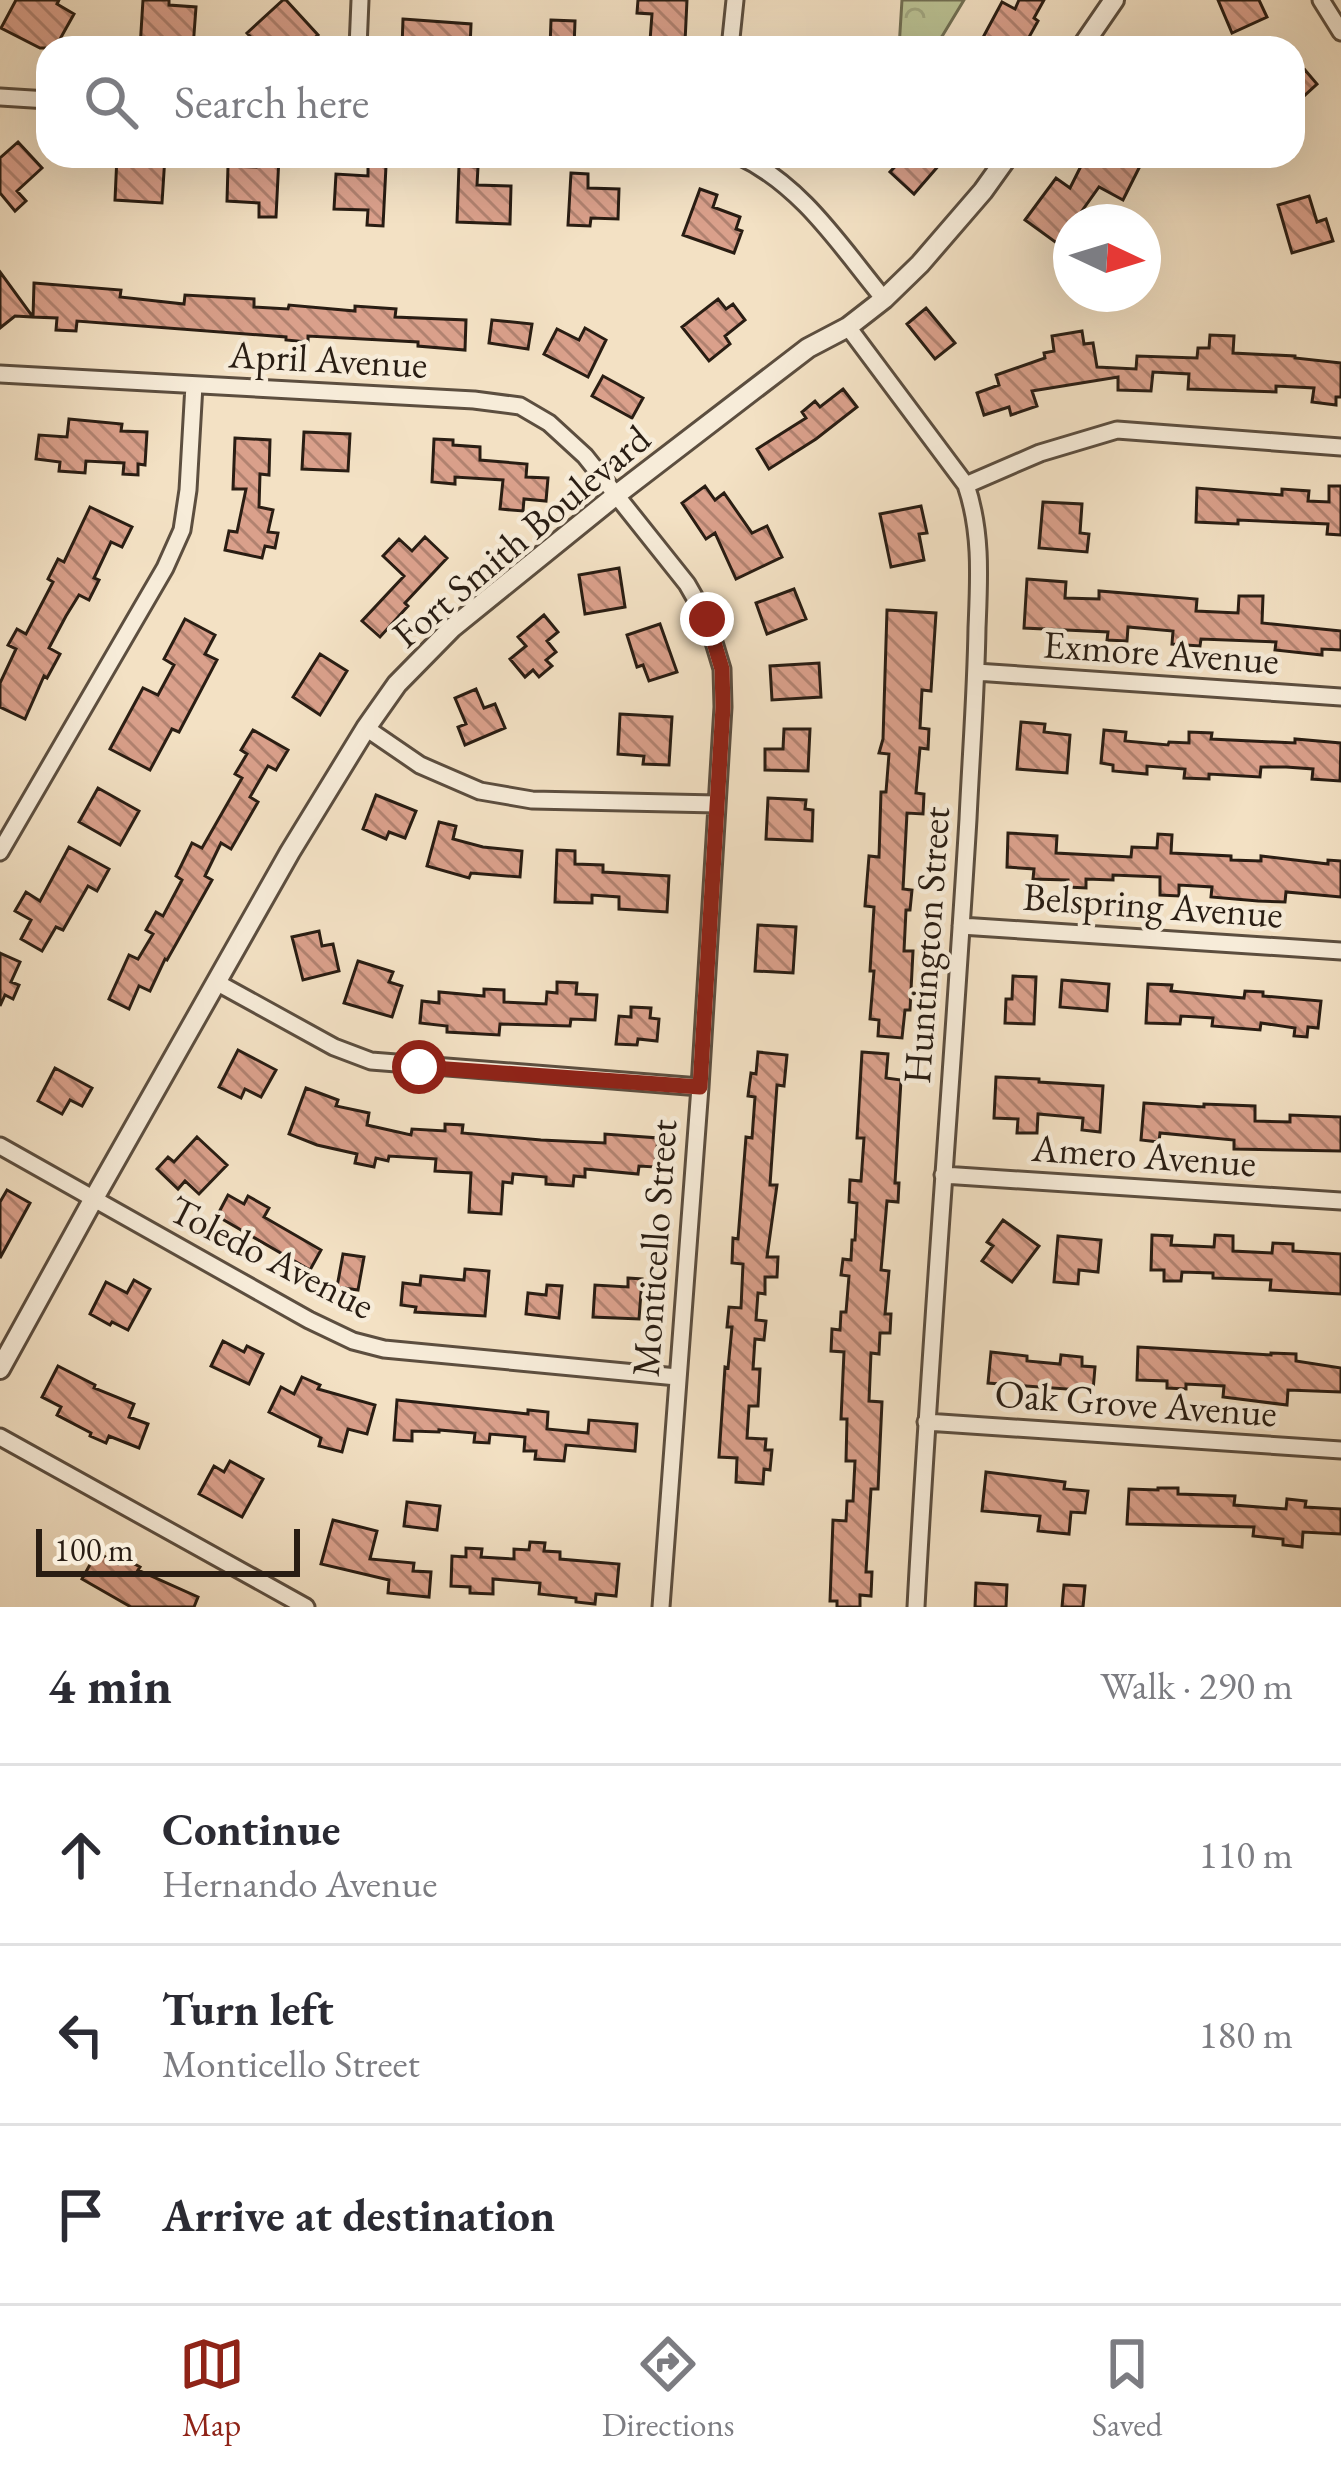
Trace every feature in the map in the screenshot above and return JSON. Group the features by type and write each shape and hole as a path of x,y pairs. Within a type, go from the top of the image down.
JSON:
{"street":[{"path":"359,36 361,0"},
{"path":"731,36 735,0"},
{"path":"1089,36 1114,0"},
{"path":"1321,0 1341,32"},
{"path":"0,98 36,100"},
{"path":"760,168 803,200 884,299"},
{"name":"Fort Smith Boulevard","path":"0,1369 216,982 366,728 398,684 452,628 615,496 808,348 848,327 884,299 920,264 999,168"},
{"name":"Huntington Street","path":"848,327 966,485 980,554 961,926 916,1607"},
{"name":"April Avenue","path":"0,374 520,406 549,423 585,456 615,496"},
{"path":"0,852 165,568 182,530 194,385"},
{"path":"966,485 1040,453 1117,430 1341,447"},
{"name":"Monticello Street","path":"615,496 687,584 707,619 722,669 700,1087 662,1607"},
{"name":"Exmore Avenue","path":"976,672 1341,697"},
{"path":"366,728 420,765 480,791 532,800 717,804"},
{"name":"Belspring Avenue","path":"961,926 1341,951"},
{"path":"216,982 334,1047 371,1061 700,1087"},
{"name":"Toledo Avenue","path":"0,1146 352,1341 384,1349 677,1377"},
{"name":"Amero Avenue","path":"943,1175 1341,1201"},
{"name":"Oak Grove Avenue","path":"926,1422 1341,1450"},
{"path":"0,1437 305,1607"}],"green space":[{"path":"902,0 964,0 942,36 900,36"}],"building":[{"path":"16,0 59,0 57,4 74,14 62,36 36,36 36,46 1,28"},
{"path":"143,0 196,7 194,36 141,36"},
{"path":"286,0 318,35 250,36 247,33"},
{"path":"638,0 687,0 685,36 650,36 652,14 637,13"},
{"path":"1019,0 1044,0 1030,36 984,36 1002,2 1015,9"},
{"path":"1218,0 1259,0 1267,17 1232,33"},
{"path":"403,19 471,24 470,36 402,36"},
{"path":"551,20 575,21 574,36 550,36"},
{"path":"1305,70 1317,84 1305,95"},
{"path":"18,142 36,162 36,168 42,168 17,191 26,201 15,211 0,193 0,158"},
{"path":"116,168 164,168 162,203 115,200"},
{"path":"228,168 278,168 276,217 259,217 259,203 227,201"},
{"path":"368,168 386,168 383,226 367,225 368,210 334,209 336,174 368,176"},
{"path":"459,168 478,168 477,185 511,186 510,224 457,222"},
{"path":"894,168 937,168 914,194 890,172"},
{"path":"1080,168 1139,168 1123,200 1099,187 1087,204 1053,204 1053,240 1025,220 1056,178 1070,188"},
{"path":"571,173 588,174 588,188 619,189 618,219 591,218 590,226 568,225"},
{"path":"700,189 717,195 713,207 740,217 736,229 742,231 734,253 683,235"},
{"path":"1309,196 1317,222 1326,219 1333,241 1292,253 1278,205"},
{"path":"0,272 33,317 15,316 0,328"},
{"path":"34,283 121,290 120,297 184,304 185,295 254,299 254,307 396,309 395,317 466,320 465,350 418,346 418,342 308,336 308,342 77,321 76,331 56,330 57,318 33,317"},
{"path":"718,299 726,309 733,304 745,320 725,336 730,344 709,361 682,327"},
{"path":"926,308 955,343 935,359 907,324"},
{"path":"492,320 532,324 528,349 489,343"},
{"path":"585,328 606,340 588,377 544,354 557,329 579,340"},
{"path":"1082,331 1084,344 1093,343 1097,367 1136,369 1137,356 1197,358 1198,348 1209,348 1210,335 1234,336 1233,353 1341,363 1341,397 1336,397 1336,405 1312,402 1314,388 1276,386 1276,392 1188,389 1189,374 1153,372 1151,391 1118,390 1118,377 1032,391 1037,406 1011,415 1009,407 984,415 977,393 999,385 996,375 1045,358 1044,353 1054,351 1052,336"},
{"path":"603,376 643,398 632,418 592,396"},
{"path":"843,389 857,407 769,469 757,449 806,418 802,412 815,401 820,407"},
{"path":"69,419 122,424 121,431 147,432 145,465 138,464 138,475 123,474 124,463 86,461 85,473 59,471 60,462 36,459 39,435 67,437"},
{"path":"304,432 350,434 348,471 302,469"},
{"path":"235,438 270,440 269,475 260,474 259,507 273,510 268,532 278,533 275,548 265,546 262,558 225,550 229,531 237,532 246,489 233,489"},
{"path":"434,439 480,447 480,460 527,464 526,477 548,478 546,501 524,499 523,511 500,509 503,480 455,477 455,484 432,482"},
{"path":"705,486 715,500 724,493 752,533 767,526 782,557 736,579 715,533 706,539 682,503"},
{"path":"1329,486 1341,486 1341,535 1327,534 1328,524 1196,522 1197,488 1282,495 1282,489 1309,491 1308,501 1329,502"},
{"path":"1043,502 1082,504 1080,533 1089,534 1087,552 1039,548"},
{"path":"921,506 927,533 919,534 924,560 891,567 880,514"},
{"path":"90,507 132,527 122,547 111,542 89,600 79,595 66,616 49,648 60,654 47,678 44,676 25,719 0,707 0,683 16,649 8,645 17,629 26,634 53,582 48,579 58,559 64,562"},
{"path":"425,537 447,558 380,637 362,621 404,576 383,556 399,539 412,551"},
{"path":"619,568 625,607 585,614 579,575"},
{"path":"1027,579 1066,582 1065,598 1099,599 1099,591 1197,599 1196,611 1238,613 1239,596 1263,596 1262,623 1341,631 1341,650 1322,649 1322,655 1275,650 1276,642 1201,639 1200,646 1172,644 1173,631 1128,627 1127,641 1107,640 1108,632 1024,628"},
{"path":"794,589 806,619 767,634 756,603"},
{"path":"887,610 936,613 931,691 922,690 920,728 929,729 928,749 920,748 916,793 924,794 923,814 907,813 903,889 912,890 904,951 913,951 910,1010 905,1010 902,1038 878,1036 879,1020 870,1019 874,907 865,906 869,856 879,857 881,792 886,792 889,754 879,753"},
{"path":"544,615 558,632 547,641 556,652 546,660 552,666 539,677 533,670 525,677 510,659 526,646 518,637"},
{"path":"185,619 215,635 205,654 217,660 179,732 172,729 150,770 110,749 143,688 158,695 174,665 164,659"},
{"path":"660,624 677,672 649,681 643,665 637,667 627,635"},
{"path":"320,654 347,671 320,715 293,697"},
{"path":"819,663 821,697 772,700 770,666"},
{"path":"476,689 484,708 495,704 505,728 465,745 458,727 466,724 455,698"},
{"path":"620,714 672,717 669,765 643,764 644,756 618,754"},
{"path":"1021,722 1045,724 1044,732 1070,735 1067,773 1017,769"},
{"path":"784,729 810,729 808,771 765,770 765,749 783,749"},
{"path":"253,730 288,750 276,770 268,766 250,797 258,802 231,849 221,843 205,876 212,880 150,991 139,986 129,1009 109,999 129,955 138,959 153,934 146,930 156,912 163,916 182,880 176,876 192,843 202,848 242,778 235,774"},
{"path":"1104,730 1126,732 1125,741 1168,745 1189,743 1189,732 1212,733 1211,739 1341,743 1340,781 1312,779 1313,769 1286,767 1261,767 1260,777 1209,774 1209,779 1184,778 1185,769 1147,766 1147,774 1113,771 1113,765 1101,763"},
{"path":"98,788 139,811 120,845 79,822"},
{"path":"376,795 416,811 405,838 389,832 386,839 363,829"},
{"path":"768,798 806,800 805,809 813,810 812,841 766,839"},
{"path":"439,822 456,826 453,839 522,851 520,877 471,873 469,878 427,866"},
{"path":"1008,833 1057,836 1056,853 1131,857 1132,847 1157,848 1158,834 1172,835 1171,853 1231,856 1231,860 1261,861 1261,856 1328,864 1328,860 1341,861 1341,897 1286,892 1285,902 1258,901 1211,897 1212,887 1179,885 1179,896 1160,895 1160,877 1113,875 1113,880 1086,879 1086,888 1068,887 1068,880 1033,879 1034,869 1007,867"},
{"path":"69,847 109,869 97,891 88,886 63,930 56,927 42,951 21,939 31,920 15,911 26,892 40,901"},
{"path":"557,850 575,851 575,864 603,865 603,872 669,876 667,912 619,909 619,897 592,895 592,903 555,902"},
{"path":"758,925 796,927 793,973 755,971"},
{"path":"319,931 322,946 333,944 339,971 303,980 292,937"},
{"path":"0,953 20,962 11,982 19,985 13,999 5,995 0,1006"},
{"path":"358,961 393,972 389,982 402,986 392,1017 344,1003"},
{"path":"1013,976 1036,977 1034,1024 1005,1023"},
{"path":"1062,980 1109,984 1107,1011 1060,1007"},
{"path":"557,982 577,983 576,994 597,995 595,1020 571,1019 570,1026 500,1024 499,1035 447,1032 447,1026 420,1023 422,1001 439,1003 439,992 484,996 484,989 504,990 504,1002 546,1004 547,992 557,993"},
{"path":"1148,984 1172,985 1171,991 1244,998 1245,991 1263,992 1263,996 1321,1001 1318,1028 1308,1027 1307,1037 1294,1036 1295,1028 1261,1023 1260,1030 1212,1026 1213,1018 1181,1016 1180,1024 1146,1023"},
{"path":"631,1007 651,1008 650,1018 659,1019 657,1041 616,1044 619,1016 631,1017"},
{"path":"238,1050 276,1070 261,1097 245,1089 241,1098 219,1087"},
{"path":"758,1052 787,1055 784,1086 777,1085 770,1185 777,1185 767,1257 778,1257 777,1277 765,1277 765,1294 758,1293 756,1320 766,1321 764,1340 755,1339 753,1369 760,1369 758,1406 749,1406 747,1438 766,1439 765,1450 772,1450 763,1484 736,1482 737,1458 719,1457 732,1327 727,1327 729,1307 741,1308 743,1264 732,1263 733,1238 738,1239 746,1137 752,1138 755,1097 748,1096"},
{"path":"862,1052 888,1054 886,1078 901,1080 895,1183 899,1183 898,1202 887,1201 881,1270 889,1271 885,1314 891,1314 890,1333 880,1333 879,1354 871,1353 869,1401 882,1402 878,1489 871,1489 866,1572 872,1572 871,1596 860,1595 860,1607 837,1607 837,1601 830,1601 833,1520 846,1521 847,1501 853,1501 855,1461 846,1461 847,1419 841,1419 844,1352 831,1351 832,1329 840,1330 841,1312 846,1312 849,1276 841,1275 843,1259 851,1260 855,1240 857,1203 849,1202 850,1180 861,1181 864,1138 857,1138"},
{"path":"55,1068 92,1088 82,1106 70,1100 62,1114 38,1101"},
{"path":"996,1077 1103,1086 1100,1132 1082,1130 1083,1118 1038,1114 1037,1133 1017,1133 1018,1119 994,1118"},
{"path":"306,1088 338,1100 336,1106 369,1113 367,1125 411,1135 412,1129 445,1131 445,1124 463,1125 462,1133 541,1140 605,1143 605,1134 658,1138 655,1167 639,1166 638,1174 585,1169 585,1177 574,1176 573,1186 513,1174 512,1183 503,1182 501,1214 469,1212 471,1173 435,1171 436,1159 389,1156 388,1161 376,1158 374,1167 355,1163 357,1154 289,1134"},
{"path":"1144,1103 1255,1106 1255,1121 1290,1122 1290,1115 1341,1117 1341,1151 1234,1149 1234,1140 1160,1133 1159,1142 1141,1140"},
{"path":"197,1137 227,1165 199,1194 185,1181 178,1189 157,1169 168,1157 174,1162"},
{"path":"7,1190 30,1203 0,1258 0,1202"},
{"path":"228,1195 244,1204 248,1196 269,1208 264,1217 321,1250 310,1270 217,1216"},
{"path":"1003,1220 1039,1246 1012,1282 982,1261 993,1246 987,1242"},
{"path":"1152,1235 1172,1236 1171,1245 1214,1247 1215,1235 1233,1236 1233,1251 1272,1253 1273,1243 1293,1244 1293,1251 1341,1254 1341,1294 1270,1290 1271,1280 1213,1278 1213,1273 1182,1272 1181,1281 1164,1281 1164,1270 1151,1270"},
{"path":"1058,1236 1101,1240 1098,1272 1079,1270 1078,1284 1054,1282"},
{"path":"343,1254 364,1257 358,1290 337,1287"},
{"path":"465,1269 489,1271 485,1316 415,1312 416,1307 401,1305 403,1283 420,1285 421,1276 464,1280"},
{"path":"628,1278 642,1279 639,1319 593,1317 595,1285 628,1287"},
{"path":"134,1280 150,1289 128,1330 90,1314 106,1282 127,1293"},
{"path":"547,1285 562,1286 559,1318 526,1314 528,1293 546,1295"},
{"path":"223,1341 244,1352 247,1346 263,1354 249,1384 211,1366"},
{"path":"1138,1347 1296,1354 1296,1361 1341,1368 1341,1392 1288,1390 1287,1405 1223,1397 1224,1386 1167,1388 1167,1381 1137,1380"},
{"path":"991,1352 1060,1364 1061,1355 1082,1357 1082,1366 1095,1367 1093,1391 988,1383"},
{"path":"58,1366 134,1404 129,1417 148,1424 139,1448 109,1436 106,1443 57,1415 61,1407 42,1397"},
{"path":"302,1377 320,1385 318,1389 375,1405 367,1434 348,1429 342,1452 319,1446 321,1438 269,1412 281,1387 294,1394"},
{"path":"397,1400 548,1412 547,1429 588,1433 589,1420 637,1424 635,1451 566,1445 564,1461 535,1459 536,1451 524,1451 525,1437 490,1434 489,1443 474,1442 475,1433 439,1430 412,1431 412,1441 394,1440"},
{"path":"230,1461 263,1479 242,1517 199,1494 214,1466 224,1472"},
{"path":"986,1472 1065,1482 1064,1489 1088,1491 1085,1513 1071,1512 1069,1534 1038,1531 1040,1516 982,1511"},
{"path":"1178,1488 1178,1494 1235,1496 1234,1505 1286,1509 1287,1499 1306,1501 1305,1507 1341,1509 1341,1534 1303,1532 1302,1547 1283,1545 1283,1539 1253,1536 1254,1527 1127,1524 1129,1489"},
{"path":"407,1502 440,1506 437,1530 404,1526"},
{"path":"333,1520 377,1531 370,1559 414,1563 413,1571 431,1572 429,1597 388,1593 389,1580 321,1564"},
{"path":"530,1542 545,1543 544,1551 560,1552 560,1559 619,1564 616,1596 596,1594 595,1604 576,1602 576,1598 539,1594 540,1583 493,1579 493,1594 451,1586 452,1556 466,1557 466,1548 482,1549 481,1557 514,1559 514,1549 529,1550"},
{"path":"97,1552 118,1564 122,1557 138,1570 198,1597 194,1607 131,1607 82,1579"},
{"path":"976,1583 1007,1585 1006,1607 975,1607"},
{"path":"1064,1585 1085,1586 1083,1607 1062,1607"}],"route":[{"path":"419,1067 700,1087 723,707 722,669 707,619"}]}
